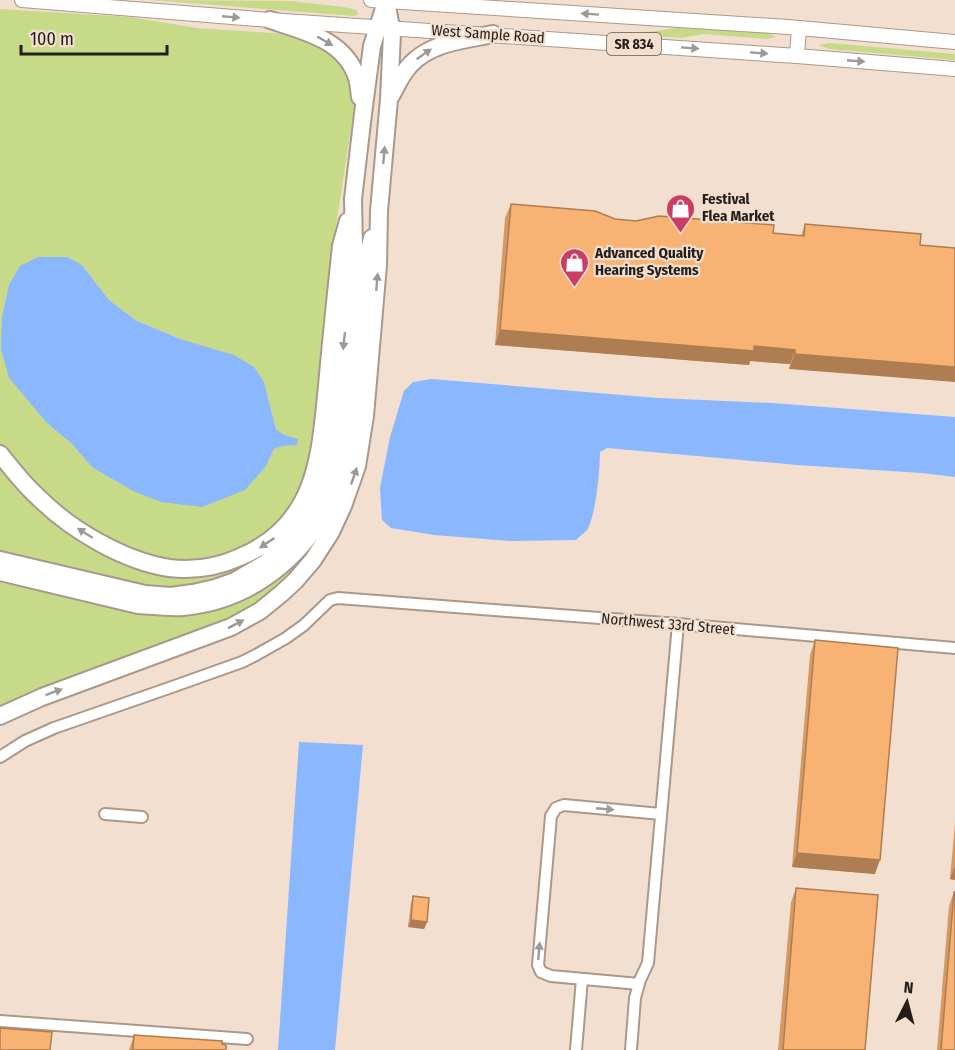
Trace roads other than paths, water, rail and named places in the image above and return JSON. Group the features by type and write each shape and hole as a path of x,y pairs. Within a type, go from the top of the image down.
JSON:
{"highway":[{"path":"0,716 42,697 231,627 260,611 282,593 313,560 331,532 344,506 361,450 378,266 379,211 389,99 384,27 378,0"},
{"path":"270,20 323,39 336,48 345,58 357,79 363,114"},
{"path":"0,560 145,594 171,596 193,593 235,581 266,563 292,539 305,522 315,505 325,479 332,449 354,248 353,200 363,114 372,46 384,27"},
{"path":"389,99 410,64 427,51 493,34"},
{"path":"0,454 39,499 58,515 104,544 150,564 181,569 212,567 267,544 293,518 305,497 317,459 341,246 353,200"},
{"path":"0,572 138,605 183,607 203,604 244,590 280,568 300,549 314,530 334,494 342,471 349,438 365,265 379,211"}],"main road":[{"name":"West Sample Road","path":"22,0 955,69"},
{"name":"West Sample Road","path":"378,0 799,28 955,42"},
{"path":"797,56 799,28"}],"street":[{"name":"Northwest 33rd Street","path":"0,758 25,741 54,728 256,656 304,625 330,600 338,598 955,648"},
{"path":"631,1050 635,998 648,963 678,624"},
{"path":"639,984 550,976 541,972 538,965 551,816 556,808 564,805 662,814"},
{"path":"105,814 142,817"},
{"path":"576,1050 579,979"},
{"path":"0,1021 247,1039"}],"water":[{"path":"38,257 68,257 82,265 109,300 137,321 183,340 234,355 254,367 264,382 276,429 284,435 298,439 297,445 274,449 266,466 245,490 202,507 161,502 133,491 92,467 71,443 47,423 9,378 1,349 2,317 9,285 20,266"},
{"path":"431,379 658,398 772,403 955,417 955,477 607,448 600,452 597,492 590,523 587,530 576,540 511,541 434,535 391,528 382,520 380,488 390,437 404,391 413,382"},
{"path":"299,742 363,745 335,1050 278,1050"}],"place":[{"name":"Festival Flea Market","path":"681,234"},
{"name":"Advanced Quality Hearing Systems","path":"574,288"}]}
